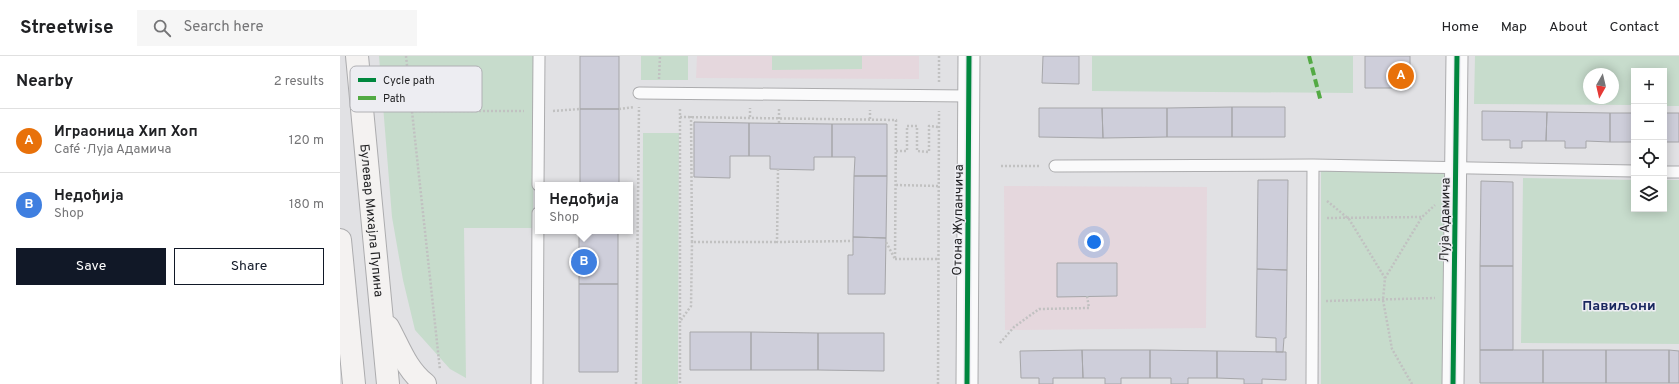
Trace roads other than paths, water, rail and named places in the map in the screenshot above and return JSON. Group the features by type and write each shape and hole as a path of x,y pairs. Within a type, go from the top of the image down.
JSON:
{"main road":[{"name":"Булевар Михајла Пупина","path":"357,56 358,66"},
{"name":"Булевар Михајла Пупина","path":"362,112 388,384"},
{"path":"340,240 354,384"},
{"path":"382,314 405,362 417,378 432,380"},
{"path":"340,344 348,317"}],"street":[{"name":"Отона Жупанчича","path":"967,384 969,56"},
{"name":"Луја Адамича","path":"1453,384 1457,56"}],"lane":[{"path":"538,182 539,56"},
{"path":"639,94 969,96"},
{"path":"1055,166 1312,165 1312,384"},
{"name":"Луја Адамича","path":"1312,165 1631,171"},
{"path":"1667,172 1679,172"},
{"path":"537,384 538,234"}],"place":[{"name":"Играоница Хип Хоп","path":"1401,76"},
{"name":"Недођија","path":"584,262"}],"district":[{"name":"Павиљони","path":"1619,305"}]}
